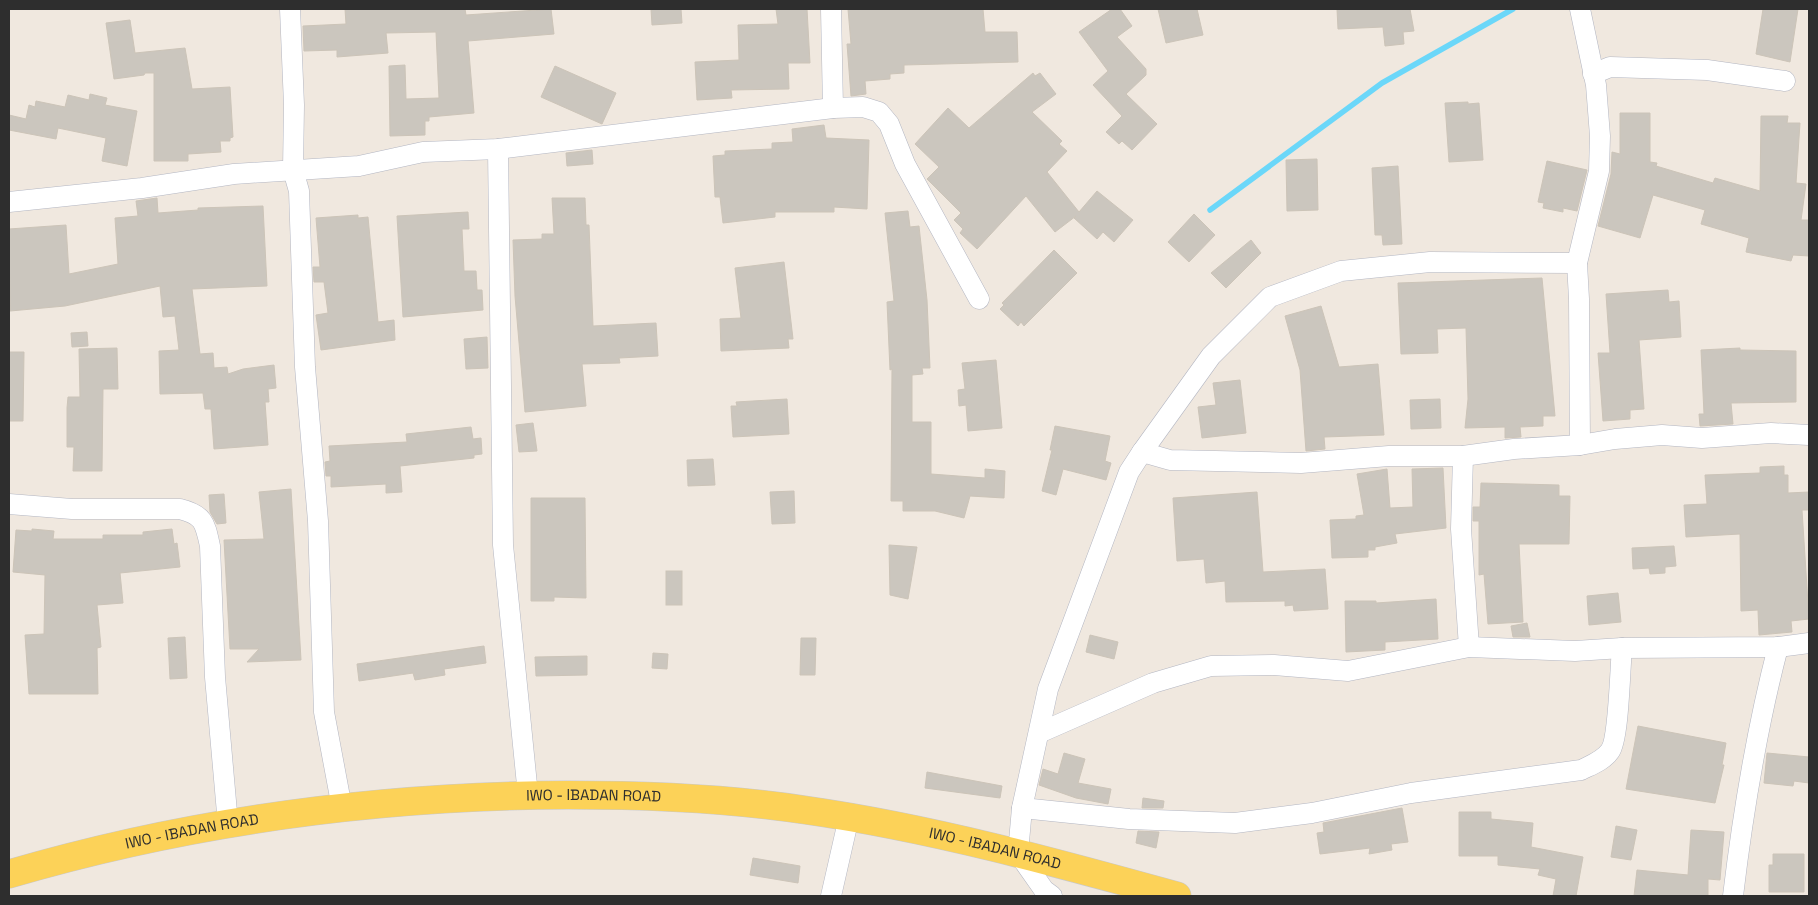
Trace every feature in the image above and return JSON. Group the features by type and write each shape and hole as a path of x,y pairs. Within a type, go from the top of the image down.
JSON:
{"main road":[{"name":"IWO - IBADAN ROAD","path":"9,874 116,847 228,824 342,808 461,797 642,795 718,800 849,817 1018,854 1177,896"}],"street":[{"path":"290,9 294,105 293,170 298,191 305,367 318,521 324,712 342,808"},
{"path":"831,9 833,108"},
{"path":"1580,9 1593,74 1600,136 1599,171 1576,263 1579,299 1580,445"},
{"path":"1593,74 1610,67 1707,70 1785,81"},
{"path":"9,202 142,188 234,174 358,166 423,152 498,149 833,108 863,108 879,112 889,124 905,164 979,300"},
{"path":"498,149 503,545 528,795"},
{"path":"1052,896 1044,890 1018,854 1022,808 1048,690 1130,472 1142,452 1211,356 1270,298 1341,271 1430,262 1576,263"},
{"path":"1142,452 1170,460 1302,463 1389,456 1463,456 1514,448 1580,445 1615,439 1662,435 1702,438 1771,433 1809,435"},
{"path":"1463,456 1461,529 1468,647"},
{"path":"9,504 72,509 180,509 195,512 205,525 210,546 215,677 228,824"},
{"path":"1039,733 1153,684 1211,666 1274,665 1348,671 1468,647 1531,651 1622,648 1778,647 1809,643"},
{"path":"1733,896 1738,848 1757,736 1778,647"},
{"path":"1022,808 1129,819 1235,823 1312,813 1411,793 1581,770 1598,762 1611,751 1615,730 1622,648"},
{"path":"831,896 849,817"}],"building":[{"path":"345,9 465,9 466,15 551,9 554,34 468,41 474,113 429,117 429,121 425,121 425,135 390,136 389,66 405,65 406,99 439,98 436,32 386,33 388,53 337,57 337,50 304,51 303,26 346,24"},
{"path":"651,9 681,9 682,23 652,25"},
{"path":"776,9 807,9 810,63 788,63 789,89 731,90 732,98 697,100 695,62 739,60 738,25 778,24"},
{"path":"848,9 983,9 985,32 1017,32 1018,62 904,65 904,73 890,74 890,79 865,81 866,94 851,96 847,44 851,44"},
{"path":"1112,9 1120,9 1132,26 1117,37 1146,69 1146,75 1126,94 1157,124 1132,150 1122,141 1119,144 1106,132 1122,116 1093,85 1108,71 1079,32"},
{"path":"1158,9 1197,9 1203,35 1166,43"},
{"path":"1337,9 1410,9 1414,31 1403,32 1404,44 1385,46 1383,27 1338,29"},
{"path":"1763,9 1798,9 1790,62 1756,54"},
{"path":"130,20 135,53 185,48 192,89 230,87 233,137 230,138 230,141 220,141 221,152 188,154 188,161 154,161 154,73 114,79 106,23"},
{"path":"555,66 616,93 602,124 541,97"},
{"path":"1033,73 1035,76 1040,73 1056,94 1032,112 1062,141 1059,144 1067,151 1047,172 1079,212 1097,191 1133,220 1114,242 1103,232 1097,239 1074,218 1076,216 1055,232 1026,196 977,249 960,233 963,229 954,220 961,213 927,179 939,167 915,144 948,108 969,128"},
{"path":"90,94 107,98 105,105 137,111 127,166 102,161 106,138 58,128 56,139 9,130 9,115 26,119 29,105 35,107 36,101 65,107 68,95 89,100"},
{"path":"1468,102 1468,104 1479,103 1483,160 1449,162 1445,103"},
{"path":"1620,113 1650,113 1650,162 1657,163 1656,166 1713,183 1715,178 1760,191 1761,116 1788,116 1787,123 1800,123 1796,183 1806,184 1801,220 1809,220 1809,256 1793,255 1791,261 1746,252 1749,238 1701,224 1705,210 1653,195 1640,238 1598,226 1611,174 1612,152 1620,154"},
{"path":"824,125 826,138 869,140 867,209 834,207 834,212 775,212 775,217 723,223 720,197 715,197 713,156 725,155 725,151 772,149 772,143 793,142 792,129"},
{"path":"592,150 593,164 567,166 566,153"},
{"path":"1317,159 1318,210 1287,211 1286,160"},
{"path":"1547,161 1587,170 1577,211 1563,208 1563,212 1543,208 1544,203 1538,202"},
{"path":"1398,166 1402,244 1383,245 1382,235 1375,235 1372,168"},
{"path":"157,198 158,213 198,210 198,208 263,206 267,286 192,289 200,354 213,353 214,368 227,367 228,374 243,369 274,365 276,388 268,389 269,402 265,402 268,445 214,449 211,409 205,409 203,393 160,394 159,351 179,350 175,316 163,317 160,286 65,306 10,311 9,229 66,225 69,274 118,264 115,218 138,216 136,201"},
{"path":"552,198 585,198 586,225 589,225 593,326 656,323 658,356 619,358 620,363 582,364 586,406 525,412 515,296 513,240 542,239 542,234 554,234"},
{"path":"908,211 910,227 919,226 927,300 930,368 922,368 923,374 912,375 912,422 931,422 931,474 985,478 985,469 1005,471 1004,498 970,496 964,518 935,511 903,511 903,501 891,501 892,369 890,370 887,302 894,301 885,213"},
{"path":"468,212 469,229 462,229 464,271 476,271 477,290 482,290 483,310 403,317 397,216"},
{"path":"1194,214 1215,235 1189,262 1168,242"},
{"path":"358,215 358,218 368,217 378,322 394,320 395,340 321,350 316,315 328,313 324,282 314,282 313,267 320,267 316,218"},
{"path":"1251,240 1261,253 1226,288 1211,273"},
{"path":"1054,250 1077,273 1024,326 1021,322 1018,326 1000,309 1004,305 1002,303"},
{"path":"784,262 793,339 788,339 789,348 721,351 720,319 741,318 735,268"},
{"path":"1542,278 1555,416 1543,416 1543,426 1520,427 1521,437 1505,438 1505,427 1465,428 1468,399 1466,328 1437,329 1438,353 1401,354 1398,283"},
{"path":"1668,290 1669,302 1679,301 1681,337 1639,340 1644,409 1630,410 1630,419 1603,421 1598,353 1610,353 1606,294"},
{"path":"1321,306 1339,367 1378,364 1384,435 1324,437 1325,449 1306,451 1300,370 1285,316"},
{"path":"87,332 88,346 72,347 71,333"},
{"path":"487,337 488,368 466,369 464,339"},
{"path":"117,348 118,389 103,389 102,471 73,471 74,447 67,447 67,408 68,397 80,397 79,349"},
{"path":"1740,348 1740,350 1796,351 1796,402 1731,403 1733,424 1700,426 1699,414 1704,414 1701,350"},
{"path":"9,352 24,352 23,421 9,421"},
{"path":"996,360 1002,428 968,431 966,405 959,406 958,390 965,389 962,363"},
{"path":"1240,380 1246,433 1202,438 1198,407 1216,405 1213,383"},
{"path":"787,399 789,434 733,437 731,406 737,406 736,402"},
{"path":"1440,399 1441,428 1411,429 1410,400"},
{"path":"533,423 537,451 519,452 516,425"},
{"path":"1055,426 1110,436 1105,461 1111,463 1106,480 1063,469 1056,495 1042,491 1052,450 1050,450"},
{"path":"471,427 473,439 481,438 482,454 474,455 474,458 400,466 402,492 386,493 386,484 331,487 331,476 326,476 325,462 330,461 329,446 407,442 406,434"},
{"path":"713,459 715,485 688,486 687,460"},
{"path":"1784,466 1784,475 1788,475 1788,493 1809,492 1809,510 1802,510 1809,619 1791,621 1792,632 1759,635 1758,610 1741,611 1740,534 1686,537 1684,505 1707,504 1705,475 1760,473 1760,467"},
{"path":"1443,468 1446,528 1395,534 1397,543 1375,547 1375,550 1368,550 1368,557 1332,558 1330,520 1356,519 1356,516 1364,515 1357,474 1387,469 1390,508 1413,507 1412,469"},
{"path":"1481,483 1559,485 1559,496 1570,496 1569,544 1519,544 1523,622 1488,624 1484,574 1479,575 1479,521 1473,521 1473,507 1480,507"},
{"path":"291,489 301,660 247,662 259,649 230,649 224,540 264,539 259,492"},
{"path":"794,491 795,523 772,524 770,492"},
{"path":"1257,492 1263,572 1325,569 1328,609 1294,611 1293,605 1285,606 1285,601 1226,602 1225,581 1206,583 1204,559 1177,561 1173,498"},
{"path":"224,494 226,523 217,524 210,512 209,495"},
{"path":"531,498 585,498 586,598 554,597 554,601 531,601"},
{"path":"32,529 54,531 53,539 103,539 103,535 143,535 143,532 172,529 174,544 177,543 180,567 120,573 123,603 97,605 101,647 97,648 98,694 29,694 25,635 44,634 45,575 13,572 16,530 32,531"},
{"path":"889,545 917,547 908,599 890,595"},
{"path":"1674,546 1676,566 1665,567 1665,573 1650,574 1649,568 1633,569 1632,548"},
{"path":"666,571 682,571 682,605 666,605"},
{"path":"1618,593 1621,622 1589,625 1587,596"},
{"path":"1436,599 1438,639 1385,642 1385,650 1346,652 1345,601 1376,601 1376,603"},
{"path":"1527,623 1530,637 1513,637 1511,626"},
{"path":"1090,635 1118,642 1114,659 1086,652"},
{"path":"185,637 187,678 170,679 168,638"},
{"path":"801,638 816,638 815,675 800,675"},
{"path":"484,646 486,663 444,669 445,675 415,680 413,673 359,681 357,664"},
{"path":"653,653 668,654 667,669 652,668"},
{"path":"587,656 587,675 536,676 535,657"},
{"path":"1638,726 1726,743 1722,765 1724,765 1715,803 1626,789"},
{"path":"1064,753 1085,759 1078,783 1111,789 1108,804 1076,798 1039,785 1043,769 1058,774"},
{"path":"1767,753 1809,757 1809,783 1794,781 1793,786 1764,783"},
{"path":"927,772 1002,786 1000,798 925,788"},
{"path":"1143,798 1164,801 1163,808 1142,808"},
{"path":"1402,808 1408,842 1391,844 1392,850 1369,854 1370,848 1320,854 1317,833 1324,832 1323,823"},
{"path":"1459,812 1491,812 1491,819 1533,823 1531,847 1583,857 1576,896 1553,896 1556,879 1538,875 1540,869 1498,865 1498,856 1459,856"},
{"path":"1616,826 1637,830 1631,860 1611,857"},
{"path":"1691,830 1724,832 1720,880 1708,879 1708,896 1634,896 1637,870 1688,875"},
{"path":"1138,831 1159,832 1156,848 1136,843"},
{"path":"1773,854 1804,854 1804,892 1769,892 1769,865 1773,865"},
{"path":"753,858 800,866 798,883 750,875"}],"waterway":[{"path":"1210,210 1382,83 1513,9"}]}
